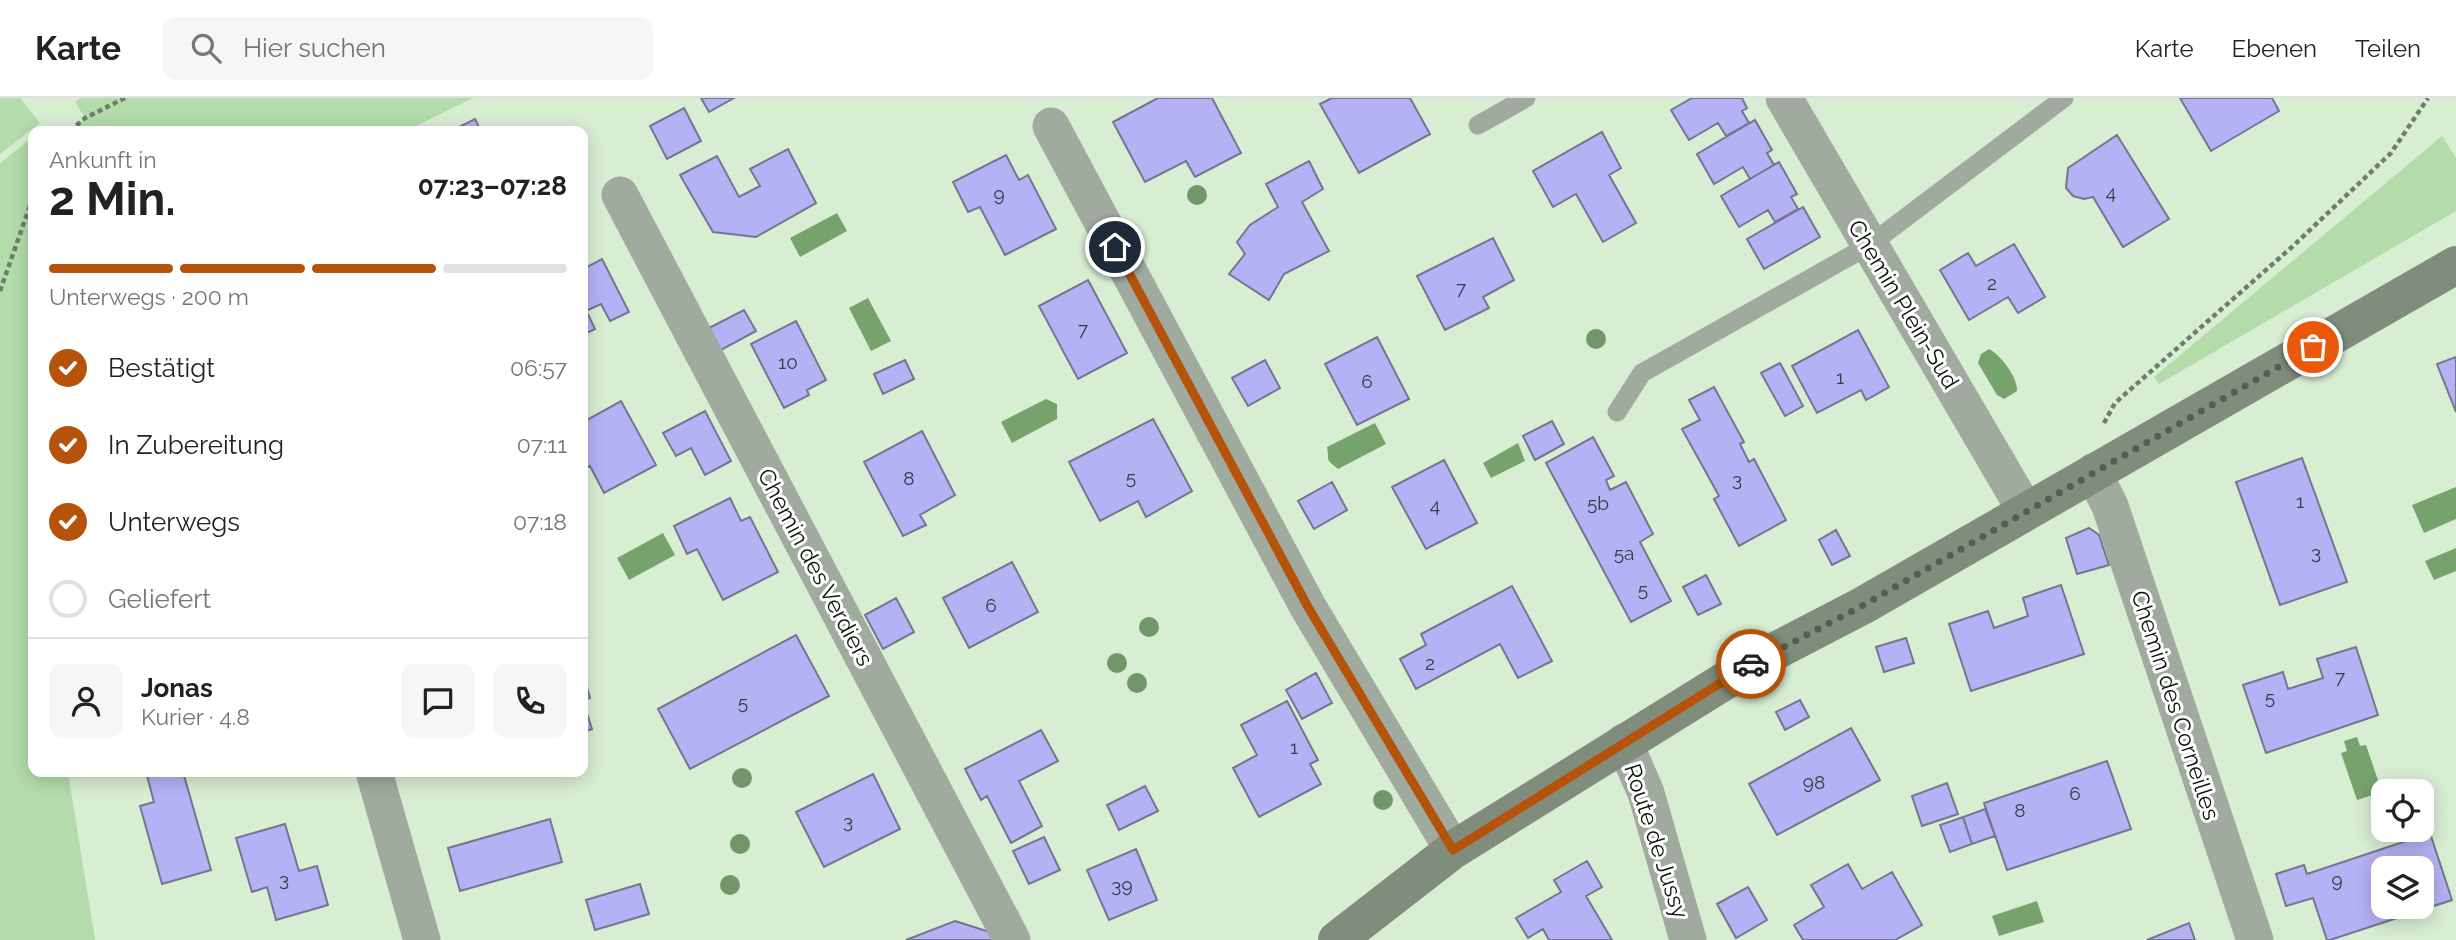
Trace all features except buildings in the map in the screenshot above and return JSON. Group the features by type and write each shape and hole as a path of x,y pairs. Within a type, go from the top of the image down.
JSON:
{"main road":[{"name":"Route de Jussy","path":"1336,940 1453,850 1760,659 1862,606 2025,510 2456,265"}],"street":[{"name":"Chemin Plein-Sud","path":"1784,98 1868,246 2025,510"},
{"path":"1051,127 1308,607 1453,850"},
{"name":"Chemin des Verdiers","path":"620,195 1012,940"},
{"name":"Chemin des Corneilles","path":"2093,472 2110,506 2255,940"},
{"name":"Route de Jussy","path":"1624,742 1646,793 1688,940"},
{"path":"374,777 422,940"}],"lane":[{"path":"1478,125 1526,98"},
{"path":"1617,412 1642,373 1868,246 2064,98"}],"path":[{"path":"76,126 85,118 125,98"},
{"path":"2101,427 2115,403 2292,247 2391,153 2428,98"},
{"path":"0,291 28,211"}],"shaded area":[{"path":"0,98 20,98 40,123 28,126 28,132 0,154"},
{"path":"80,98 473,98 416,126 76,126 85,118 75,102"},
{"path":"2442,136 2456,158 2456,211 2159,384 2154,377"},
{"path":"28,141 28,777 69,777 95,940 0,940 0,163"},
{"path":"837,213 847,231 800,257 790,238"},
{"path":"868,298 891,341 871,351 849,308"},
{"path":"1989,349 2008,367 2017,386 2017,391 2004,399 1997,395 1978,363 1981,354"},
{"path":"1046,399 1057,404 1057,419 1012,443 1001,422"},
{"path":"1375,423 1386,444 1338,469 1329,461 1327,447"},
{"path":"1518,443 1525,461 1491,478 1483,463"},
{"path":"2456,487 2456,519 2424,533 2412,505"},
{"path":"663,533 675,555 629,580 617,558"},
{"path":"2456,548 2456,571 2434,580 2425,561"},
{"path":"2357,737 2360,746 2366,745 2378,779 2371,779 2371,796 2357,800 2341,753 2347,751 2344,741"},
{"path":"2037,901 2044,922 1999,936 1992,916"}],"way so far":[{"path":"1751,664 1862,606 1926,566 2313,347"}],"route":[{"path":"1115,247 1308,607 1453,850 1751,664"}]}
